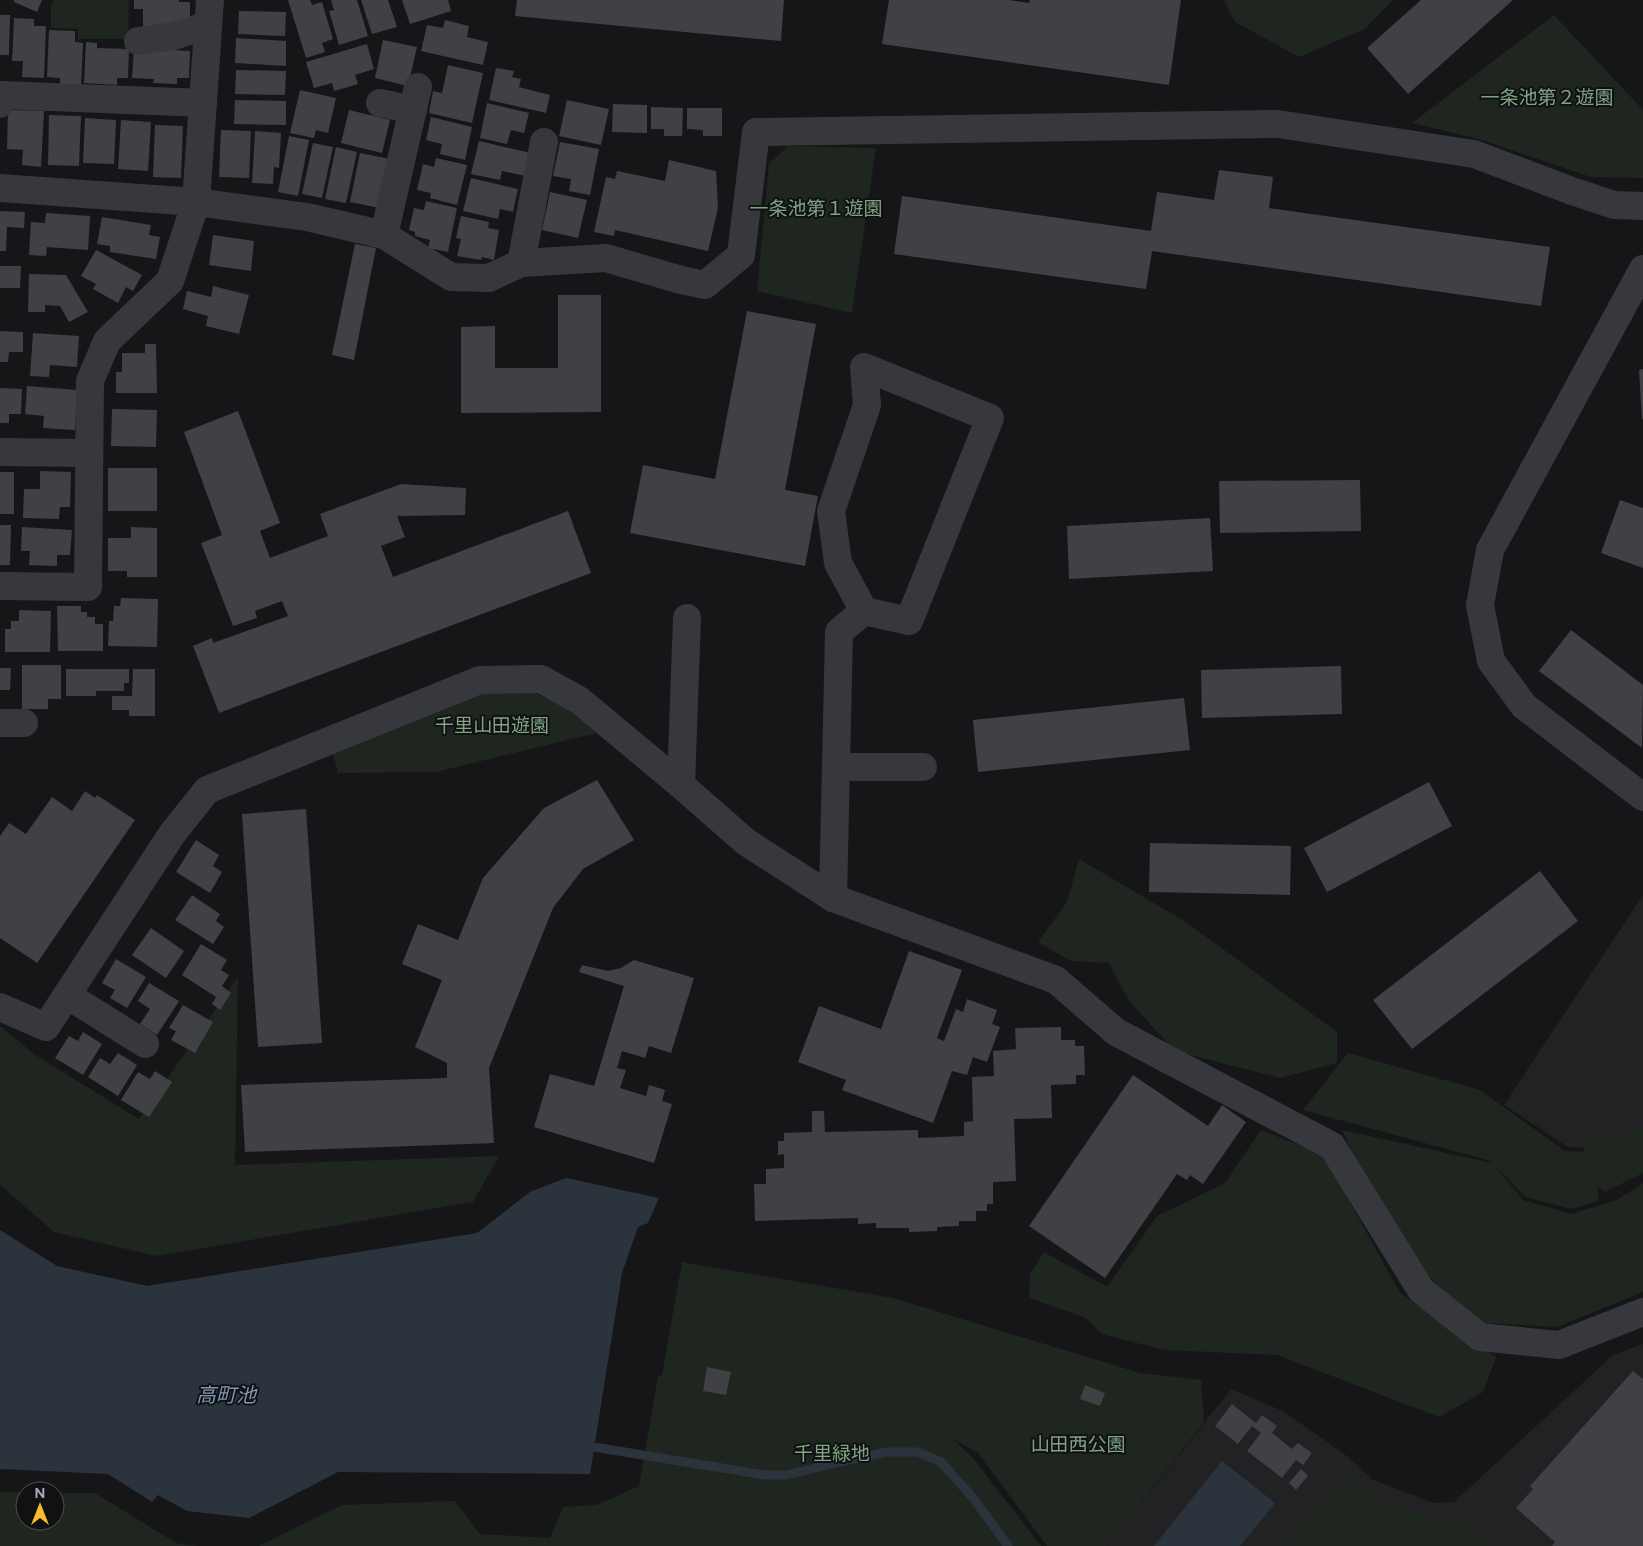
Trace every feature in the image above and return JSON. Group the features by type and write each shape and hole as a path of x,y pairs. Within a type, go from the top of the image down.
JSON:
{"street":[{"path":"138,41 174,36 209,13"},
{"path":"0,586 88,586 90,381 108,341 170,281 196,202 209,13"},
{"path":"0,104 1,94 203,103"},
{"path":"380,103 415,98 384,235"},
{"path":"0,188 196,202 307,217 384,235 451,277 489,278 521,263 606,258 705,285 741,254 756,132 1278,124 1474,154 1614,205 1643,206"},
{"path":"521,263 544,142"},
{"path":"1643,269 1490,550 1480,605 1491,661 1524,706 1643,797"},
{"path":"864,368 990,418 909,621 864,611 838,563 831,511 867,405 864,368"},
{"path":"0,452 89,453"},
{"path":"833,898 839,632 864,611"},
{"path":"681,785 687,618"},
{"path":"0,1007 46,1027 172,834 207,790 480,680 541,679 579,700 746,842 833,898 1056,980 1116,1032 1332,1146 1421,1290 1480,1337 1559,1345 1643,1312"},
{"path":"836,767 922,767"},
{"path":"67,995 145,1044"}],"shaded area":[{"path":"1643,895 1643,1140 1610,1149 1568,1147 1504,1105"},
{"path":"1643,1344 1643,1546 1107,1546 1231,1389 1283,1411 1347,1456 1373,1480 1434,1503 1454,1502 1613,1355"}],"green space":[{"path":"54,0 129,0 128,39 78,39 78,29 51,28 51,5"},
{"path":"1224,0 1393,0 1365,29 1299,57 1235,22"},
{"name":"一条池第２遊園","path":"1554,15 1643,110 1643,178 1591,177 1479,139 1412,123"},
{"name":"一条池第１遊園","path":"788,146 876,148 852,313 757,291 769,164"},
{"name":"千里山田遊園","path":"526,690 562,704 597,733 436,772 338,773 333,754 483,694"},
{"path":"1079,859 1183,920 1337,1032 1337,1063 1280,1078 1175,1051 1129,1001 1109,963 1071,961 1038,942 1067,902"},
{"path":"238,977 235,1165 499,1156 473,1202 156,1256 54,1232 0,1185 0,1026 37,1056 139,1119"},
{"path":"1348,1053 1480,1090 1565,1151 1583,1152 1586,1141 1638,1128 1643,1125 1643,1173 1605,1192 1598,1187 1598,1201 1571,1209 1526,1197 1496,1167 1523,1200 1571,1214 1617,1200 1643,1183 1643,1292 1557,1327 1483,1323 1430,1278 1355,1158 1342,1130 1492,1163 1491,1161 1303,1110"},
{"path":"1261,1130 1324,1155 1400,1293 1496,1357 1483,1392 1439,1417 1277,1355 1164,1350 1102,1334 1084,1317 1029,1298 1030,1274 1044,1252 1107,1287 1157,1216 1225,1183"},
{"name":"山田西公園","path":"682,1262 893,1298 1140,1373 1201,1380 1204,1422 1107,1546 1047,1546 978,1453 953,1439 973,1458 1041,1546 259,1546 342,1505 455,1501 480,1534 550,1538 563,1507 597,1505 639,1486 658,1376 662,1375"},
{"path":"1345,1472 1368,1489 1403,1510 1417,1515 1458,1516 1493,1546 1284,1546"},
{"path":"0,1492 15,1492 15,1531 65,1531 65,1493 95,1493 176,1543 198,1546 0,1546"}],"water":[{"name":"高町池","path":"566,1178 659,1198 648,1223 638,1227 622,1273 590,1474 338,1472 249,1518 187,1511 158,1495 152,1502 108,1474 0,1469 0,1230 57,1266 147,1286 477,1233 530,1192"},
{"path":"1222,1461 1275,1503 1240,1546 1154,1546"}],"building":[{"path":"14,0 42,0 37,12 14,2"},
{"path":"134,0 179,0 179,2 190,2 190,24 143,30 143,9 134,9"},
{"path":"288,0 310,0 312,5 322,2 333,39 322,43 325,52 306,58"},
{"path":"331,0 357,0 368,36 339,45 329,11 334,10"},
{"path":"361,0 388,0 397,27 372,34"},
{"path":"402,0 448,0 451,11 410,24"},
{"path":"517,0 784,0 781,41 515,16"},
{"path":"889,0 1009,0 1029,3 1030,0 1181,0 1169,85 882,44"},
{"path":"1421,0 1513,0 1408,94 1367,48"},
{"path":"239,11 286,12 285,36 238,34"},
{"path":"0,15 10,15 9,55 0,55"},
{"path":"14,18 34,19 34,26 46,26 44,78 22,77 23,61 12,61"},
{"path":"445,20 469,26 467,37 488,42 483,65 421,51 427,25 443,28"},
{"path":"49,30 75,31 75,42 83,43 81,85 60,84 60,78 47,77"},
{"path":"236,38 286,41 286,66 235,63"},
{"path":"383,40 417,47 408,86 375,78"},
{"path":"86,42 97,43 97,48 129,49 128,78 117,78 117,85 84,83"},
{"path":"367,44 374,69 355,75 358,84 334,91 332,83 314,88 306,62"},
{"path":"134,48 190,51 189,78 177,78 177,84 153,83 154,79 132,78"},
{"path":"448,65 483,73 472,123 429,113 433,91 442,93"},
{"path":"496,68 514,71 512,77 521,79 519,87 550,95 546,113 489,100"},
{"path":"236,70 286,71 285,95 235,94"},
{"path":"300,90 336,98 328,133 316,130 314,138 290,133"},
{"path":"235,100 286,101 286,125 234,124"},
{"path":"567,100 609,109 601,145 559,136"},
{"path":"487,103 529,113 524,133 511,130 507,144 480,138"},
{"path":"613,104 647,105 647,133 612,132"},
{"path":"651,107 683,108 682,136 664,136 664,129 651,129"},
{"path":"687,108 722,108 722,136 703,136 703,130 687,129"},
{"path":"8,110 44,111 41,167 22,165 23,150 7,149"},
{"path":"349,110 390,120 382,153 341,143"},
{"path":"49,115 81,116 79,166 48,165"},
{"path":"431,117 472,127 465,160 440,154 442,144 426,140"},
{"path":"85,118 116,120 114,164 83,163"},
{"path":"121,120 151,122 148,171 118,169"},
{"path":"155,125 183,126 181,178 153,177"},
{"path":"221,130 251,131 249,178 219,177"},
{"path":"255,131 281,133 279,168 274,167 273,184 252,183"},
{"path":"289,136 309,140 298,196 278,192"},
{"path":"479,141 531,153 526,176 502,171 500,180 471,174"},
{"path":"560,142 599,149 590,195 569,191 571,179 553,176"},
{"path":"313,143 333,147 322,198 302,194"},
{"path":"336,147 357,152 346,203 325,199"},
{"path":"360,153 390,159 380,208 350,202"},
{"path":"436,158 467,165 457,205 430,198 431,193 417,190 423,164 434,167"},
{"path":"669,160 716,171 718,208 708,251 615,230 614,236 594,232 606,177 615,179 617,171 665,181"},
{"path":"1219,170 1273,177 1269,208 1550,247 1541,306 1152,251 1146,289 894,254 902,196 1151,231 1157,192 1214,200"},
{"path":"471,178 518,189 513,212 500,209 498,219 463,211"},
{"path":"550,192 587,200 578,238 542,230"},
{"path":"426,201 457,208 448,252 428,248 430,240 415,236 415,232 409,230 414,208 424,210"},
{"path":"0,211 25,212 24,228 7,227 6,251 0,251"},
{"path":"46,213 90,216 88,250 47,247 46,256 29,255 31,222 45,223"},
{"path":"461,216 489,222 488,228 499,230 494,260 482,257 481,260 457,256 461,239 456,238"},
{"path":"102,217 151,225 149,235 160,237 156,259 110,252 110,246 97,244"},
{"path":"213,235 254,241 251,271 209,265"},
{"path":"355,244 376,248 354,360 332,355"},
{"path":"96,250 142,275 133,291 126,287 118,303 93,289 96,284 81,276"},
{"path":"0,266 21,266 20,288 0,288"},
{"path":"29,274 66,275 88,312 69,322 60,306 45,305 45,312 28,312"},
{"path":"213,286 249,295 239,334 206,326 208,316 183,309 187,291 211,297"},
{"path":"558,295 601,295 601,412 461,413 461,327 495,326 495,368 558,368"},
{"path":"747,311 816,324 785,490 818,496 805,566 630,533 643,465 715,479"},
{"path":"0,331 23,332 23,352 9,352 8,362 0,362"},
{"path":"33,333 79,336 77,367 50,365 49,377 30,376"},
{"path":"145,344 156,344 157,393 116,393 116,372 122,372 122,353 145,353"},
{"path":"1643,369 1643,419 1642,419 1639,370"},
{"path":"27,386 77,390 75,430 43,428 44,416 25,414"},
{"path":"0,388 22,389 21,414 9,414 9,423 0,423"},
{"path":"112,409 157,410 156,447 111,446"},
{"path":"238,411 280,523 260,531 270,558 328,536 320,514 401,484 466,488 465,515 397,516 405,537 381,546 393,577 568,511 591,573 219,713 193,646 212,638 213,643 288,616 282,601 255,611 257,618 233,626 201,543 222,535 184,432"},
{"path":"108,468 157,468 157,511 108,511"},
{"path":"40,471 71,472 70,507 60,507 59,519 23,518 24,489 40,489"},
{"path":"0,472 14,472 14,514 0,514"},
{"path":"1360,480 1361,531 1220,533 1219,481"},
{"path":"1620,500 1643,508 1643,568 1601,553"},
{"path":"1210,518 1213,571 1069,579 1067,526"},
{"path":"0,525 11,525 10,565 0,565"},
{"path":"22,527 72,530 70,555 57,555 57,566 29,565 30,551 21,551"},
{"path":"131,527 157,528 157,577 127,577 127,571 108,571 108,538 131,538"},
{"path":"121,598 158,599 157,647 108,646 109,621 113,621 114,606 120,606"},
{"path":"57,606 81,606 81,612 87,612 87,617 95,617 95,624 103,624 103,651 58,651"},
{"path":"19,610 51,611 50,652 5,652 5,629 11,629 11,621 19,621"},
{"path":"1571,630 1643,685 1642,748 1539,671"},
{"path":"22,665 61,665 61,699 48,699 48,709 22,709"},
{"path":"1341,666 1342,714 1202,718 1201,670"},
{"path":"0,668 11,668 10,690 0,690"},
{"path":"66,669 129,669 129,683 124,683 124,691 96,691 96,696 66,696"},
{"path":"133,669 155,669 155,716 129,716 129,710 112,710 112,696 132,696"},
{"path":"1184,698 1190,750 978,772 973,720"},
{"path":"597,780 634,840 583,869 553,908 489,1068 494,1143 245,1152 241,1085 447,1078 447,1063 415,1047 442,980 402,964 418,924 458,940 483,878 544,808"},
{"path":"1429,782 1452,826 1327,892 1304,848"},
{"path":"85,791 95,798 97,795 135,820 37,963 0,938 0,836 9,823 26,834 52,797 72,811"},
{"path":"306,809 322,1043 258,1047 242,814"},
{"path":"196,840 219,855 213,866 222,872 210,893 176,872"},
{"path":"1150,843 1291,846 1290,895 1149,892"},
{"path":"1540,871 1578,921 1412,1049 1373,1000"},
{"path":"192,895 220,914 216,921 224,927 213,944 175,920"},
{"path":"151,928 184,951 166,978 132,955"},
{"path":"201,944 227,960 221,970 229,975 222,986 231,993 220,1010 212,1004 216,997 182,975"},
{"path":"909,951 962,970 937,1038 944,1041 956,1009 963,1012 967,999 997,1010 992,1024 1000,1027 987,1062 973,1057 967,1075 952,1071 933,1123 842,1090 846,1080 798,1062 819,1006 881,1029"},
{"path":"116,959 146,977 127,1008 110,998 115,990 102,983"},
{"path":"634,960 694,978 671,1053 649,1046 645,1058 622,1051 617,1068 626,1070 620,1088 646,1096 649,1085 665,1090 662,1101 672,1104 654,1163 534,1127 550,1074 594,1086 624,986 579,972 582,965 608,971 621,968"},
{"path":"149,983 179,1001 157,1035 140,1024 150,1009 138,1001"},
{"path":"183,1005 213,1022 195,1053 171,1040 176,1031 169,1028"},
{"path":"1061,1027 1061,1040 1075,1040 1075,1046 1084,1046 1085,1075 1076,1075 1076,1084 1051,1085 1052,1118 1014,1119 1016,1181 993,1182 993,1204 987,1204 987,1211 976,1211 976,1221 959,1221 959,1226 937,1227 937,1231 909,1232 909,1228 876,1228 876,1223 858,1224 858,1218 755,1221 754,1184 766,1184 766,1169 784,1168 784,1154 778,1155 778,1141 784,1141 784,1133 812,1132 812,1111 824,1111 825,1132 918,1130 918,1138 964,1136 964,1122 973,1121 972,1077 994,1076 993,1051 1016,1049 1015,1028"},
{"path":"83,1032 102,1044 83,1075 55,1058 69,1036 78,1041"},
{"path":"118,1053 137,1065 118,1096 88,1077 100,1058 110,1064"},
{"path":"155,1071 172,1082 149,1117 121,1100 138,1072 150,1079"},
{"path":"1133,1075 1208,1126 1222,1105 1246,1122 1203,1184 1190,1175 1187,1180 1177,1174 1105,1278 1029,1226"},
{"path":"707,1367 731,1372 726,1395 703,1391"},
{"path":"1633,1371 1643,1379 1643,1546 1552,1546 1555,1542 1516,1508 1533,1489 1530,1486"},
{"path":"1085,1385 1105,1393 1100,1406 1080,1399"},
{"path":"1232,1404 1256,1423 1262,1415 1277,1426 1272,1433 1292,1449 1298,1443 1312,1453 1303,1465 1296,1460 1282,1478 1247,1451 1261,1433 1252,1426 1238,1444 1215,1426"},
{"path":"1301,1469 1308,1476 1296,1490 1289,1483"}],"waterway":[{"path":"594,1447 765,1475 787,1475 887,1452 918,1452 941,1462 974,1499 1008,1546"}],"park label":[{"name":"千里緑地","path":"832,1453"}]}
